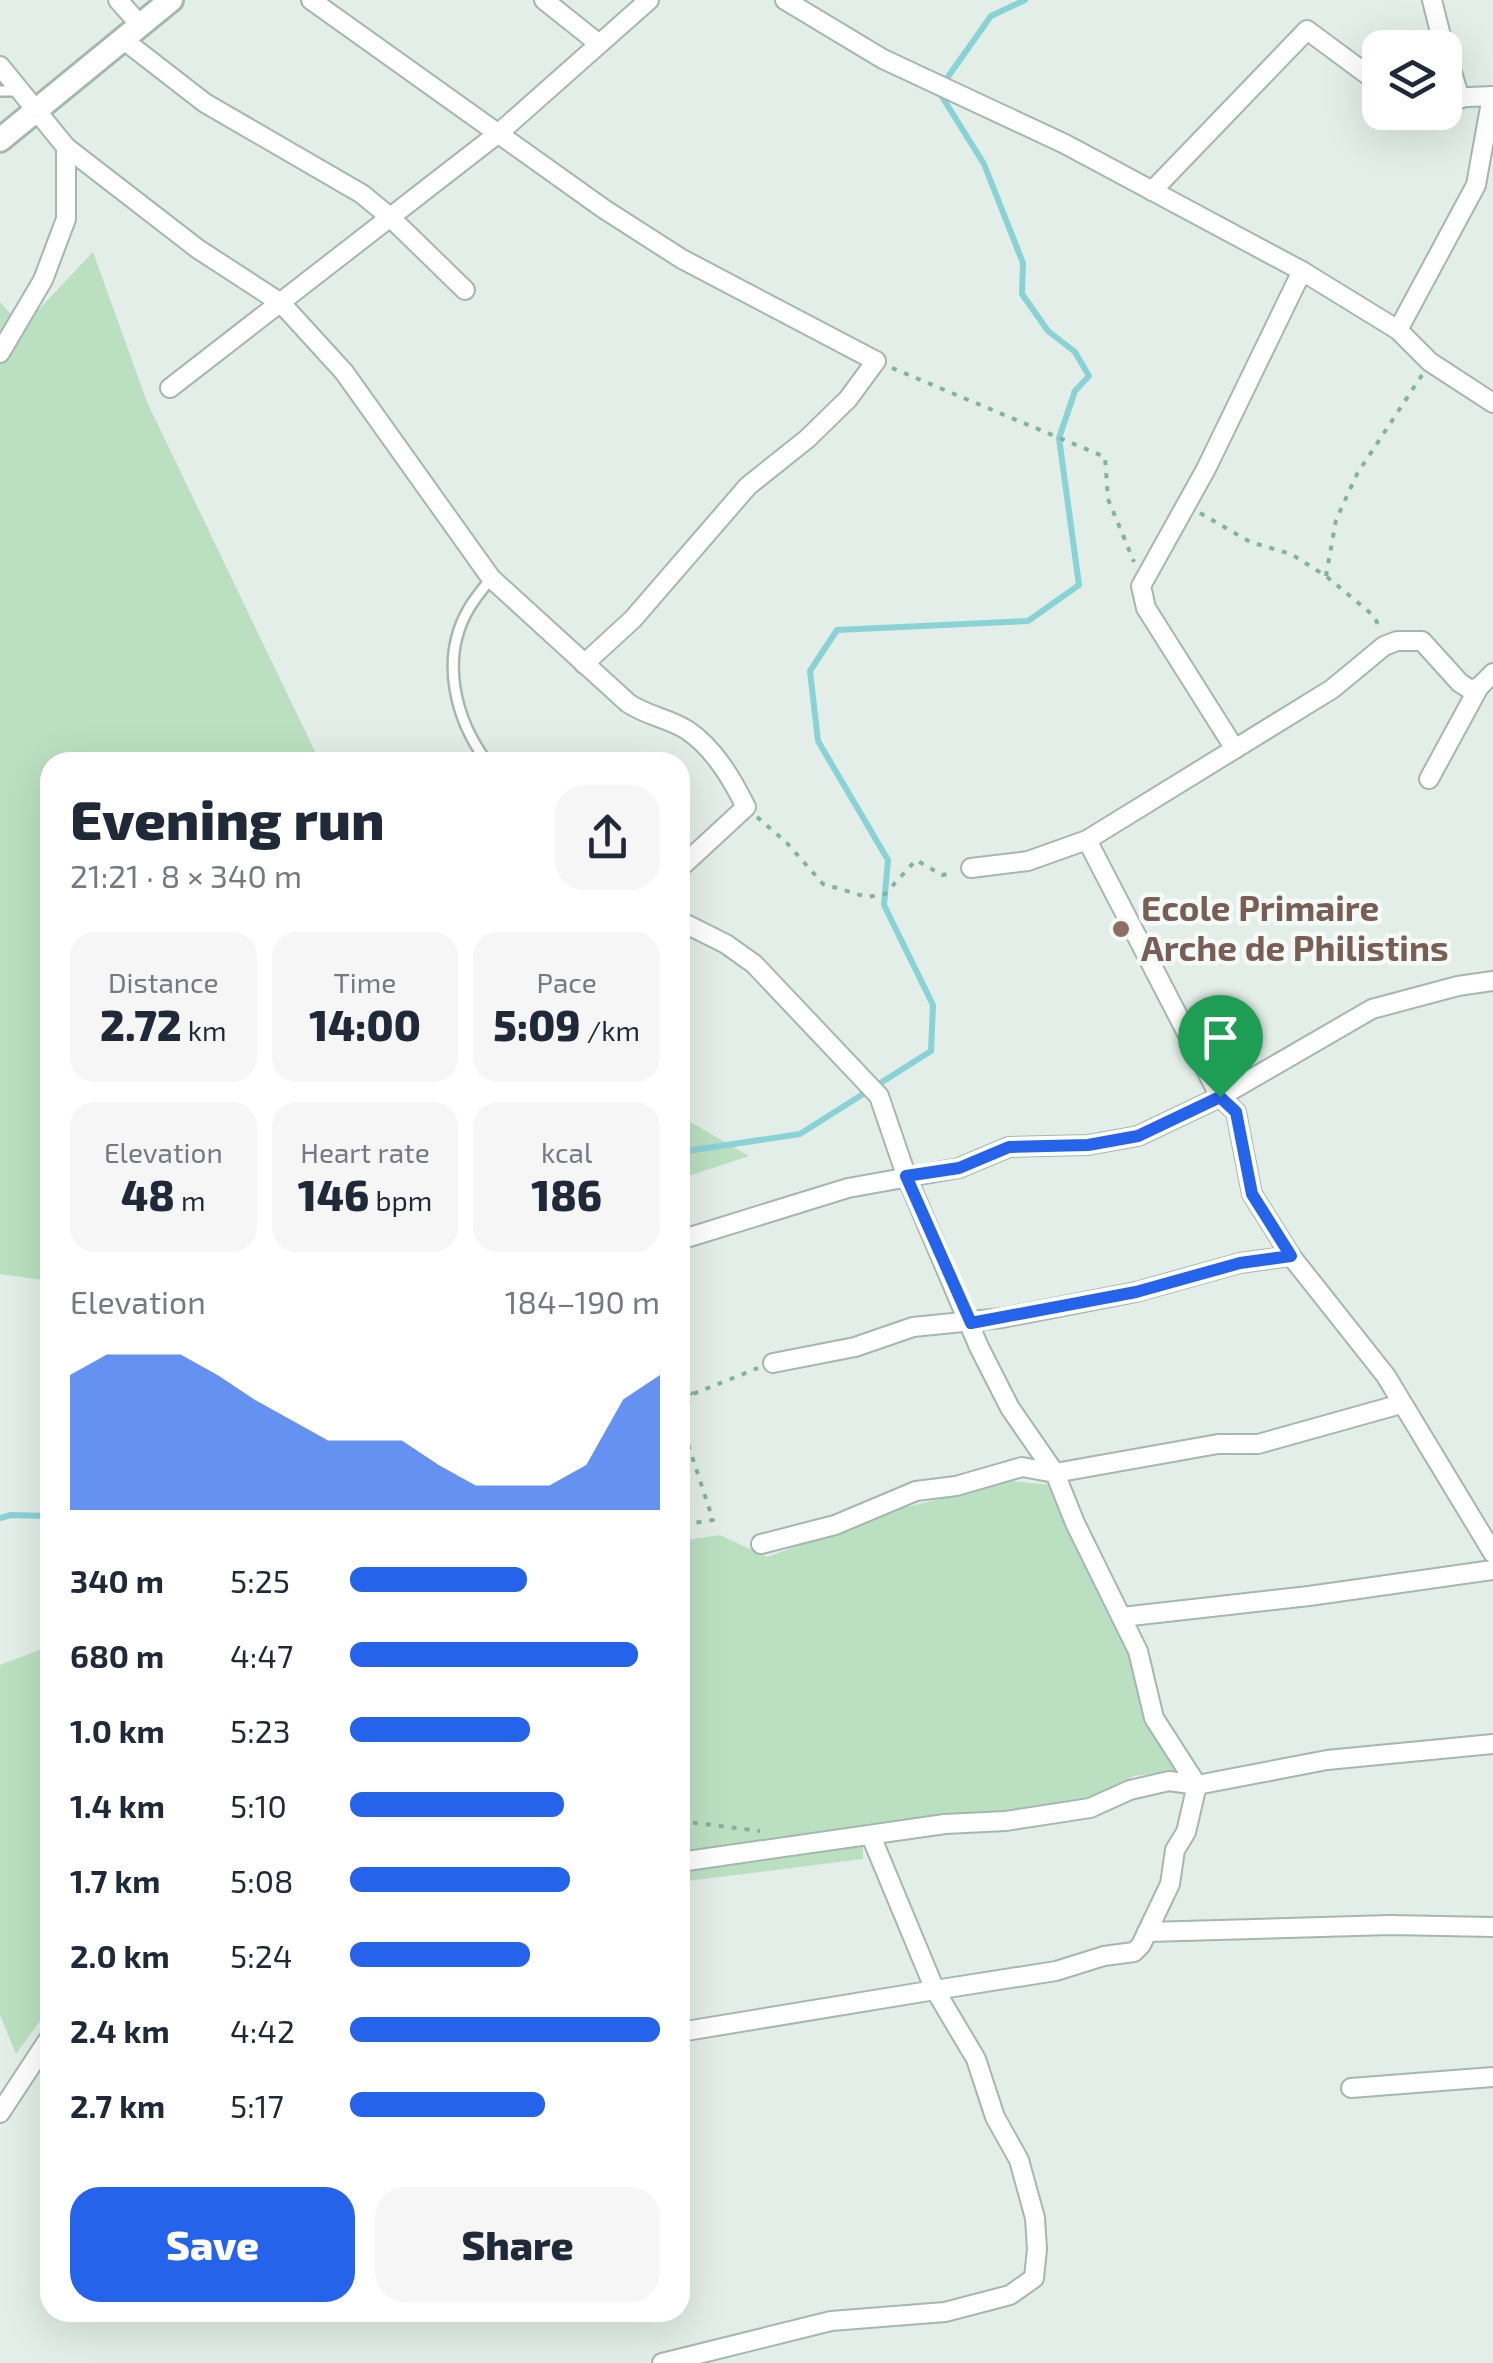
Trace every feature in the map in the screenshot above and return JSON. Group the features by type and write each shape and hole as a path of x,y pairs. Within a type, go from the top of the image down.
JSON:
{"street":[{"path":"118,0 133,34 204,103 362,194 465,290"},
{"path":"0,140 30,99 133,34 171,0"},
{"path":"311,0 604,210 682,259 876,361 848,399 807,439 748,486 633,620 584,664"},
{"path":"544,0 598,43"},
{"path":"170,388 500,132 649,0"},
{"path":"785,0 884,58 1152,191 1302,271 1398,330 1430,362 1493,403"},
{"path":"1432,0 1440,30"},
{"path":"1152,191 1307,30 1362,71"},
{"path":"0,66 66,147 198,249 282,303 344,372 491,578 645,715 667,720 690,732 727,770 746,807 690,859"},
{"path":"1398,330 1476,185 1492,96 1462,98"},
{"path":"0,354 43,280 66,219 66,147"},
{"path":"1235,749 1146,608 1142,586 1188,505 1302,271"},
{"path":"971,868 1028,861 1087,840 1332,689 1384,646 1398,640 1422,641 1460,683 1471,690 1479,688"},
{"path":"1429,779 1479,688 1493,673"},
{"path":"1087,840 1220,1097 1236,1112 1252,1194 1291,1256 1386,1376 1493,1553"},
{"path":"690,926 754,964 879,1096 906,1176 979,1347 1010,1408 1055,1473 1075,1523 1138,1650 1154,1718 1197,1785 1186,1832 1175,1850 1170,1884 1148,1932 1134,1952 1104,1956 1056,1971 690,2030"},
{"path":"690,1237 848,1188 959,1168 1009,1147 1088,1145 1138,1136 1220,1097 1372,1008 1493,981"},
{"path":"773,1364 855,1347 914,1327 971,1323 1136,1292 1240,1263 1291,1256"},
{"path":"761,1544 834,1525 916,1491 956,1486 1022,1467 1055,1473 1218,1444 1258,1444 1401,1404"},
{"path":"1122,1617 1493,1570"},
{"path":"690,1861 945,1824 1006,1822 1090,1808 1130,1790 1169,1781 1197,1785 1327,1760 1493,1744"},
{"path":"662,2363 831,2321 945,2312 1010,2295 1034,2278 1034,2218 1019,2160 995,2117 976,2059 935,1990 871,1836"},
{"path":"1148,1932 1390,1924 1493,1927"},
{"path":"0,2113 40,2052"},
{"path":"1351,2088 1493,2078"},
{"path":"747,2343 757,2363"}],"lane":[{"path":"0,91 30,99"},
{"path":"479,752 470,740 456,704 454,642 468,609 491,578"}],"path":[{"path":"876,361 1105,458 1108,499 1129,544 1142,586"},
{"path":"1326,576 1336,520 1357,474 1430,362"},
{"path":"1188,505 1250,542 1291,554 1326,576 1374,616 1384,646"},
{"path":"746,807 786,842 824,884 867,897 885,894 916,860 942,875 971,868"},
{"path":"690,1400 693,1394 728,1378 773,1364"},
{"path":"690,1449 713,1520 690,1523"}],"green space":[{"path":"93,252 147,402 315,752 40,752 40,1280 0,1274 0,302 22,327"},
{"path":"690,1122 749,1156 690,1176"},
{"path":"1012,1481 1053,1485 1068,1531 1134,1658 1143,1716 1180,1770 1134,1776 1084,1802 863,1827 863,1859 690,1881 690,1540 720,1535 767,1557 895,1510"},
{"path":"40,1650 40,2021 16,2054 0,2015 0,1665"}],"waterway":[{"path":"690,1150 800,1134 931,1051 933,1005 884,905 888,860 818,741 810,671 837,630 1028,621 1079,585 1059,438 1075,391 1089,376 1075,352 1048,331 1022,294 1023,263 984,164 941,95 945,81 991,16 1025,0"},
{"path":"0,1518 40,1516"}],"place":[{"name":"Ecole Primaire Arche de Philistins","path":"1121,929"}],"route":[{"path":"1220,1097 1236,1112 1252,1194 1291,1256 1240,1263 1136,1292 971,1323 906,1176 959,1168 1009,1147 1088,1145 1138,1136 1220,1097"}]}
